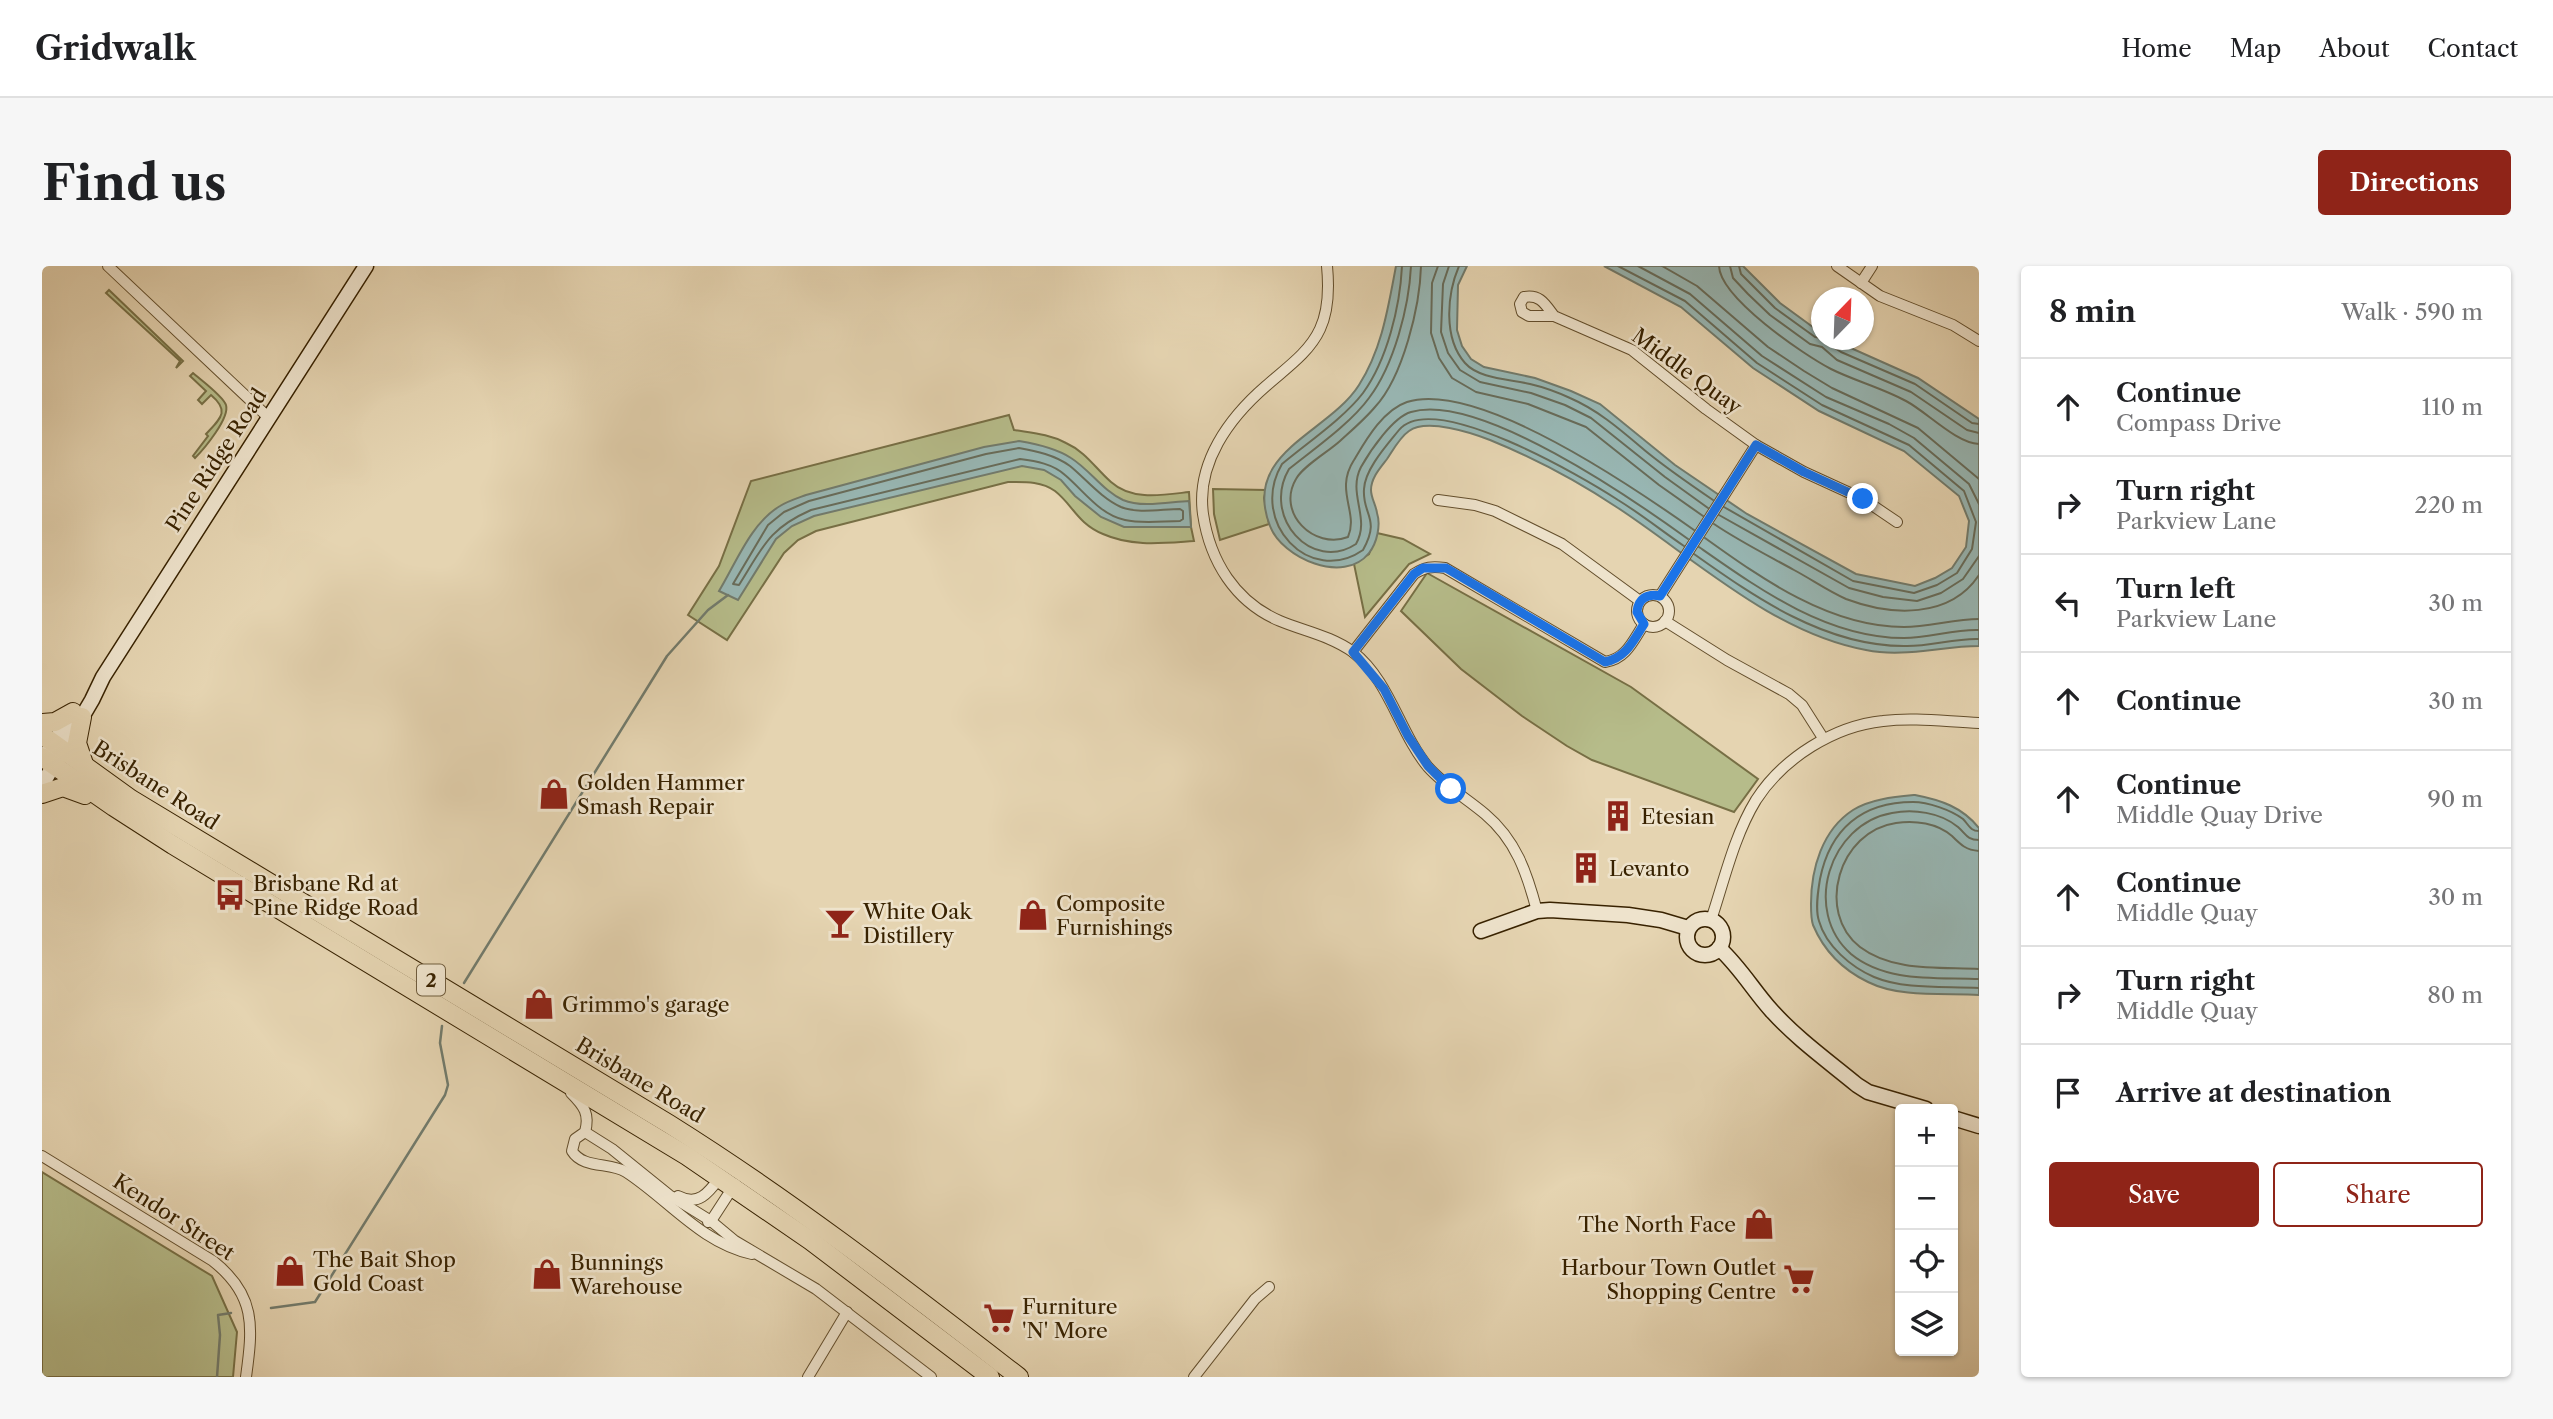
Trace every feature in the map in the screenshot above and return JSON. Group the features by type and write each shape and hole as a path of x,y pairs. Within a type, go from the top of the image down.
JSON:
{"highway":[{"path":"42,723 55,722 77,714 77,743 85,767"},
{"name":"Brisbane Road","path":"48,753 85,767 131,799 669,1124 855,1274 990,1377"},
{"name":"Brisbane Road","path":"48,753 114,807 553,1074 832,1234 1019,1377"},
{"path":"42,794 63,787 114,807"}],"street":[{"path":"108,266 268,417"},
{"name":"Pine Ridge Road","path":"42,785 48,753 103,677 366,266"},
{"path":"1327,266 1327,306 1320,328 1308,348 1244,406 1225,430 1211,457 1203,487 1207,537 1223,574 1240,595 1279,621 1325,637 1353,652 1384,689 1408,736 1428,766 1451,789 1486,814 1504,832 1518,853 1537,911"},
{"path":"1837,266 1880,296 1952,325 1979,341"},
{"path":"1861,283 1872,266"},
{"name":"Middle Quay","path":"1554,316 1632,350 1756,445 1804,472 1863,499 1897,522"},
{"path":"1660,596 1756,445"},
{"path":"1438,500 1475,505 1495,511 1550,538 1640,601"},
{"path":"1353,652 1414,574 1433,566 1446,568 1605,662 1624,654 1644,624"},
{"path":"1648,595 1660,596 1668,606 1665,621 1654,626 1644,624 1637,612 1640,601 1648,595"},
{"path":"1665,621 1727,660 1789,694 1802,705 1823,738"},
{"path":"1711,920 1743,825 1757,799 1773,779 1823,738 1853,727 1882,721 1979,723"},
{"path":"1481,931 1537,911 1628,915 1689,928"},
{"path":"1698,920 1711,920 1721,928 1723,934 1719,948 1706,955 1696,953 1687,942 1689,928 1698,920"},
{"path":"1719,948 1737,964 1769,1009 1788,1028 1857,1085 1910,1104"},
{"path":"553,1074 586,1111 588,1118 585,1132 575,1139 572,1151 575,1155 585,1161 621,1169 688,1221 738,1251 756,1255"},
{"path":"1958,1120 1979,1126"},
{"path":"585,1132 595,1136 657,1183 683,1199 694,1201 703,1197 732,1175"},
{"name":"Kendor Street","path":"42,1156 226,1271 240,1288 248,1304 251,1323 246,1377"},
{"path":"712,1221 732,1175"},
{"path":"657,1183 669,1195 712,1221 726,1235 807,1283 931,1377"},
{"path":"688,1221 712,1221"},
{"path":"1194,1377 1255,1298 1269,1287"},
{"path":"808,1377 847,1312"}],"green space":[{"path":"109,290 183,361 176,368 180,361 106,293"},
{"path":"193,373 221,397 226,405 224,418 195,458 193,456 219,419 222,410 211,395 202,404 198,400 206,391 190,376"},
{"path":"1009,415 1014,430 1047,436 1073,447 1111,482 1128,492 1148,495 1189,492 1194,541 1148,543 1114,538 1087,525 1061,496 1050,488 1032,483 1008,482 816,531 798,540 784,553 727,640 688,615 719,566 751,481"},
{"path":"1213,489 1266,490 1264,498 1269,524 1220,540 1214,514"},
{"path":"1377,533 1403,539 1430,554 1409,564 1365,617 1354,564 1369,554"},
{"path":"1427,573 1631,687 1758,779 1734,812 1592,760 1567,746 1522,716 1461,669 1401,611"},
{"path":"42,1172 212,1276 237,1332 233,1377 42,1375"}],"water":[{"path":"1396,266 1467,266 1458,285 1457,330 1462,346 1471,359 1484,367 1535,378 1600,404 1675,465 1747,514 1856,574 1915,586 1952,568 1966,547 1969,521 1959,496 1904,451 1819,411 1753,368 1681,307 1604,266 1743,266 1780,303 1811,326 1811,350 1855,350 1918,378 1979,419 1979,646 1880,652 1832,641 1799,628 1736,591 1618,508 1572,480 1490,440 1438,426 1417,427 1409,431 1374,477 1371,493 1378,518 1378,534 1369,553 1358,562 1345,567 1315,564 1300,557 1277,538 1270,526 1264,501 1267,480 1277,462 1292,446 1345,402 1359,385 1379,343"},
{"path":"1019,441 1046,447 1065,455 1123,500 1147,504 1189,501 1191,527 1124,527 1101,517 1075,496 1061,480 1044,470 1022,466 814,516 792,526 776,539 738,600 719,591 752,533 770,513 786,503 806,495 984,447"},
{"path":"1915,795 1950,806 1979,828 1979,995 1908,993 1868,982 1835,959 1813,925 1813,877 1820,851 1833,828 1842,818 1867,803"}],"waterway":[{"path":"464,983 667,656 708,610 728,595"},
{"path":"271,1308 315,1302 445,1095 448,1085 440,1043 442,1026"},
{"path":"217,1377 220,1335 218,1315 231,1313"}],"place":[{"name":"Golden Hammer Smash Repair","path":"554,794"},
{"name":"Etesian","path":"1618,816"},
{"name":"Levanto","path":"1586,868"},
{"name":"Brisbane Rd at Pine Ridge Road","path":"230,895"},
{"name":"Composite Furnishings","path":"1033,915"},
{"name":"White Oak Distillery","path":"840,923"},
{"name":"Grimmo's garage","path":"539,1004"},
{"name":"The North Face","path":"1759,1224"},
{"name":"The Bait Shop Gold Coast","path":"290,1271"},
{"name":"Bunnings Warehouse","path":"547,1274"},
{"name":"Harbour Town Outlet Shopping Centre","path":"1799,1279"},
{"name":"Furniture 'N' More","path":"999,1318"}],"route":[{"path":"1451,789 1428,766 1408,736 1384,689 1353,652 1414,574 1433,566 1446,568 1605,662 1624,654 1644,624 1637,612 1640,601 1648,595 1660,596 1756,445 1804,472 1863,499"}]}
